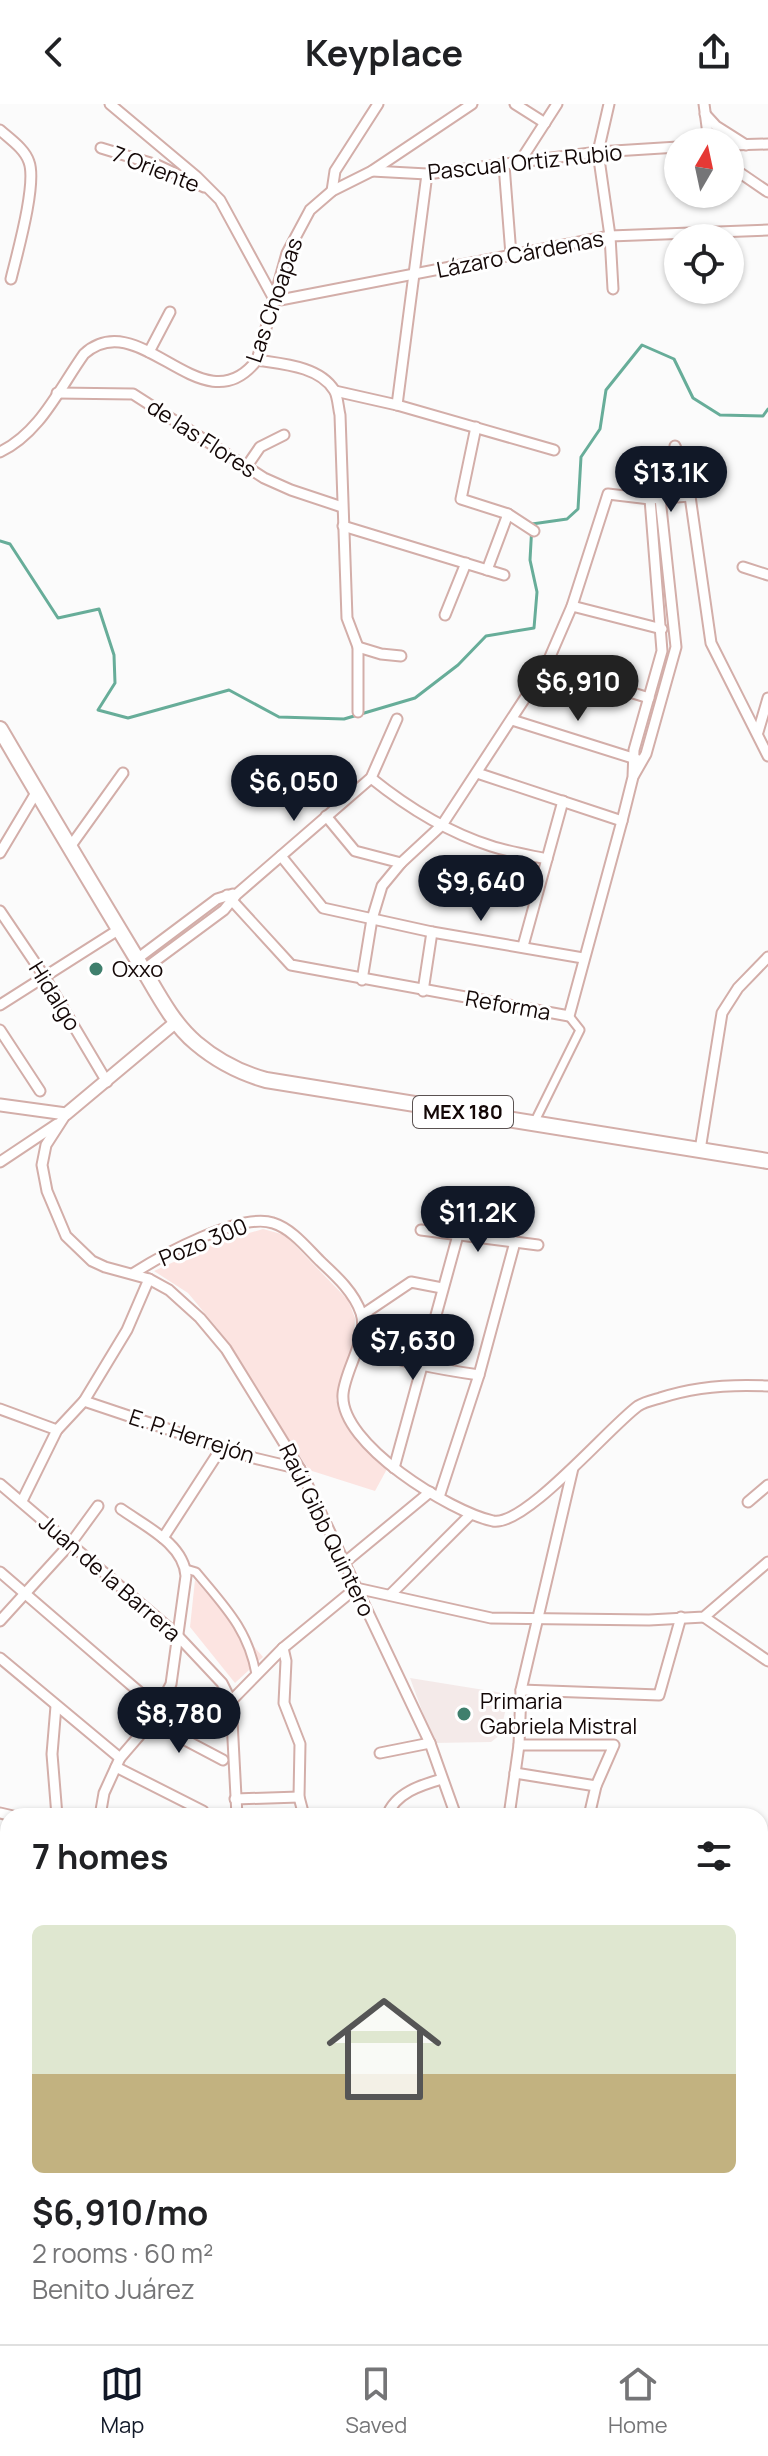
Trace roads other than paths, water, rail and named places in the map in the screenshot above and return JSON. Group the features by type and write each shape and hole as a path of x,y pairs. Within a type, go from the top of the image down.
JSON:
{"main road":[{"name":"MEX 180","path":"0,729 176,1022 196,1043 248,1075 768,1161"}],"street":[{"path":"110,104 220,200 275,301"},
{"path":"332,191 335,171 378,104"},
{"name":"Las Choapas","path":"0,452 20,441 35,427 84,354 96,346 119,342 149,352 213,383 234,381 249,371 257,360 287,253 310,210 332,191 372,171 472,104"},
{"path":"515,104 545,123"},
{"path":"519,163 557,104"},
{"path":"609,104 598,152 610,236 613,289"},
{"path":"704,109 716,126 746,145 768,144"},
{"path":"0,130 25,154 31,165 26,221 11,279"},
{"name":"7 Oriente","path":"101,148 157,165 211,190"},
{"name":"Pascual Ortiz Rubio","path":"372,171 427,174 598,152 664,148"},
{"path":"504,165 511,255"},
{"path":"397,405 427,174"},
{"path":"744,176 768,192"},
{"name":"Lázaro Cárdenas","path":"275,301 610,236 768,230"},
{"path":"149,352 170,312"},
{"path":"257,360 298,367 324,379 335,391 340,415 347,618 358,647 358,712"},
{"path":"335,391 397,405 554,450"},
{"name":"de las Flores","path":"57,393 133,394 264,478 342,507"},
{"path":"476,427 461,499 508,514 534,531"},
{"path":"247,466 260,447 284,435"},
{"path":"675,446 684,467 690,496 711,643 768,756"},
{"path":"362,980 372,919 382,886 401,863 442,825 546,666 572,606 608,494 655,499 690,496"},
{"name":"Reforma","path":"232,896 291,965 569,1016 638,759 676,647 655,499"},
{"path":"487,570 508,514"},
{"name":"Reforma","path":"638,759 649,698 662,651 657,517"},
{"path":"343,526 504,575"},
{"path":"445,615 466,563"},
{"path":"743,567 768,575"},
{"path":"572,606 662,629"},
{"path":"358,647 401,656"},
{"path":"546,666 649,698"},
{"path":"758,732 768,698"},
{"path":"140,964 192,934 224,910 232,896 371,778 397,719"},
{"path":"512,720 638,759"},
{"path":"70,847 123,773"},
{"path":"477,773 622,821"},
{"path":"371,778 403,804 442,825 491,846 547,859"},
{"path":"0,853 37,791"},
{"path":"523,946 563,801"},
{"path":"326,816 355,851 401,863"},
{"path":"281,856 323,908 432,932 583,958"},
{"path":"140,964 217,899 232,896"},
{"name":"Hidalgo","path":"0,911 44,976 107,1082"},
{"path":"185,923 192,934"},
{"path":"0,1005 118,930"},
{"path":"423,991 432,932"},
{"path":"700,1150 722,1013 738,988 768,957"},
{"path":"534,1123 580,1030 569,1016"},
{"path":"0,1162 62,1119 176,1022"},
{"path":"0,1030 40,1091"},
{"path":"0,1105 62,1119"},
{"name":"Raúl Gibb Quintero","path":"62,1119 46,1145 42,1165 47,1191 66,1236 92,1261 134,1273 169,1290 200,1318 226,1349 300,1469 430,1743 453,1808"},
{"name":"Pozo 300","path":"134,1273 165,1253 239,1225 256,1220 272,1222 288,1230 340,1280 362,1315"},
{"path":"421,1230 538,1245"},
{"path":"394,1468 458,1235"},
{"path":"344,1563 434,1495 479,1375 515,1242"},
{"path":"22,1501 57,1430 84,1401 127,1330 149,1279"},
{"path":"442,1288 411,1282 362,1315 359,1346 345,1377 342,1398 351,1422 369,1448 434,1495 470,1515 502,1522 510,1520 573,1468 639,1405 679,1392 715,1386 768,1386"},
{"path":"359,1346 421,1367 479,1375"},
{"name":"E. P. Herrejón","path":"84,1401 222,1447 300,1469"},
{"path":"0,1409 57,1430"},
{"path":"163,1538 222,1447"},
{"path":"510,1808 519,1745 521,1690 573,1468"},
{"name":"Juan de la Barrera","path":"0,1484 176,1634 222,1683 231,1701"},
{"path":"748,1502 768,1485"},
{"path":"0,1621 71,1543 98,1506"},
{"path":"101,1808 104,1793 118,1762 151,1722 171,1684 186,1569 179,1554 163,1538 121,1509"},
{"path":"390,1595 470,1515"},
{"path":"704,1617 768,1562"},
{"path":"186,1569 196,1572 243,1631 252,1651 256,1674"},
{"path":"0,1572 159,1709"},
{"path":"236,1808 231,1701 283,1648 356,1588 491,1618 649,1620 704,1617 768,1661"},
{"path":"521,1690 659,1695 681,1617"},
{"path":"283,1648 286,1661 284,1703 300,1744 299,1797 302,1808"},
{"path":"0,1658 118,1762 198,1808"},
{"path":"56,1706 52,1754 56,1808"},
{"path":"151,1722 223,1760"},
{"path":"380,1753 430,1743"},
{"path":"519,1745 614,1745 596,1786 591,1808"},
{"path":"515,1773 596,1786"},
{"path":"392,1808 399,1797 442,1779"},
{"path":"235,1799 299,1797"}],"waterway":[{"path":"0,541 10,544 58,618 99,609 114,655 115,683 98,710 128,718 229,690 279,717 344,719 415,698 458,665 486,636 534,628 537,592 530,560 532,524 567,519 578,509 581,457 600,429 606,390 642,345 674,359 693,398 720,415 763,416 768,409"}],"place":[{"name":"Oxxo","path":"96,969"},
{"name":"Primaria Gabriela Mistral","path":"464,1714"}]}
